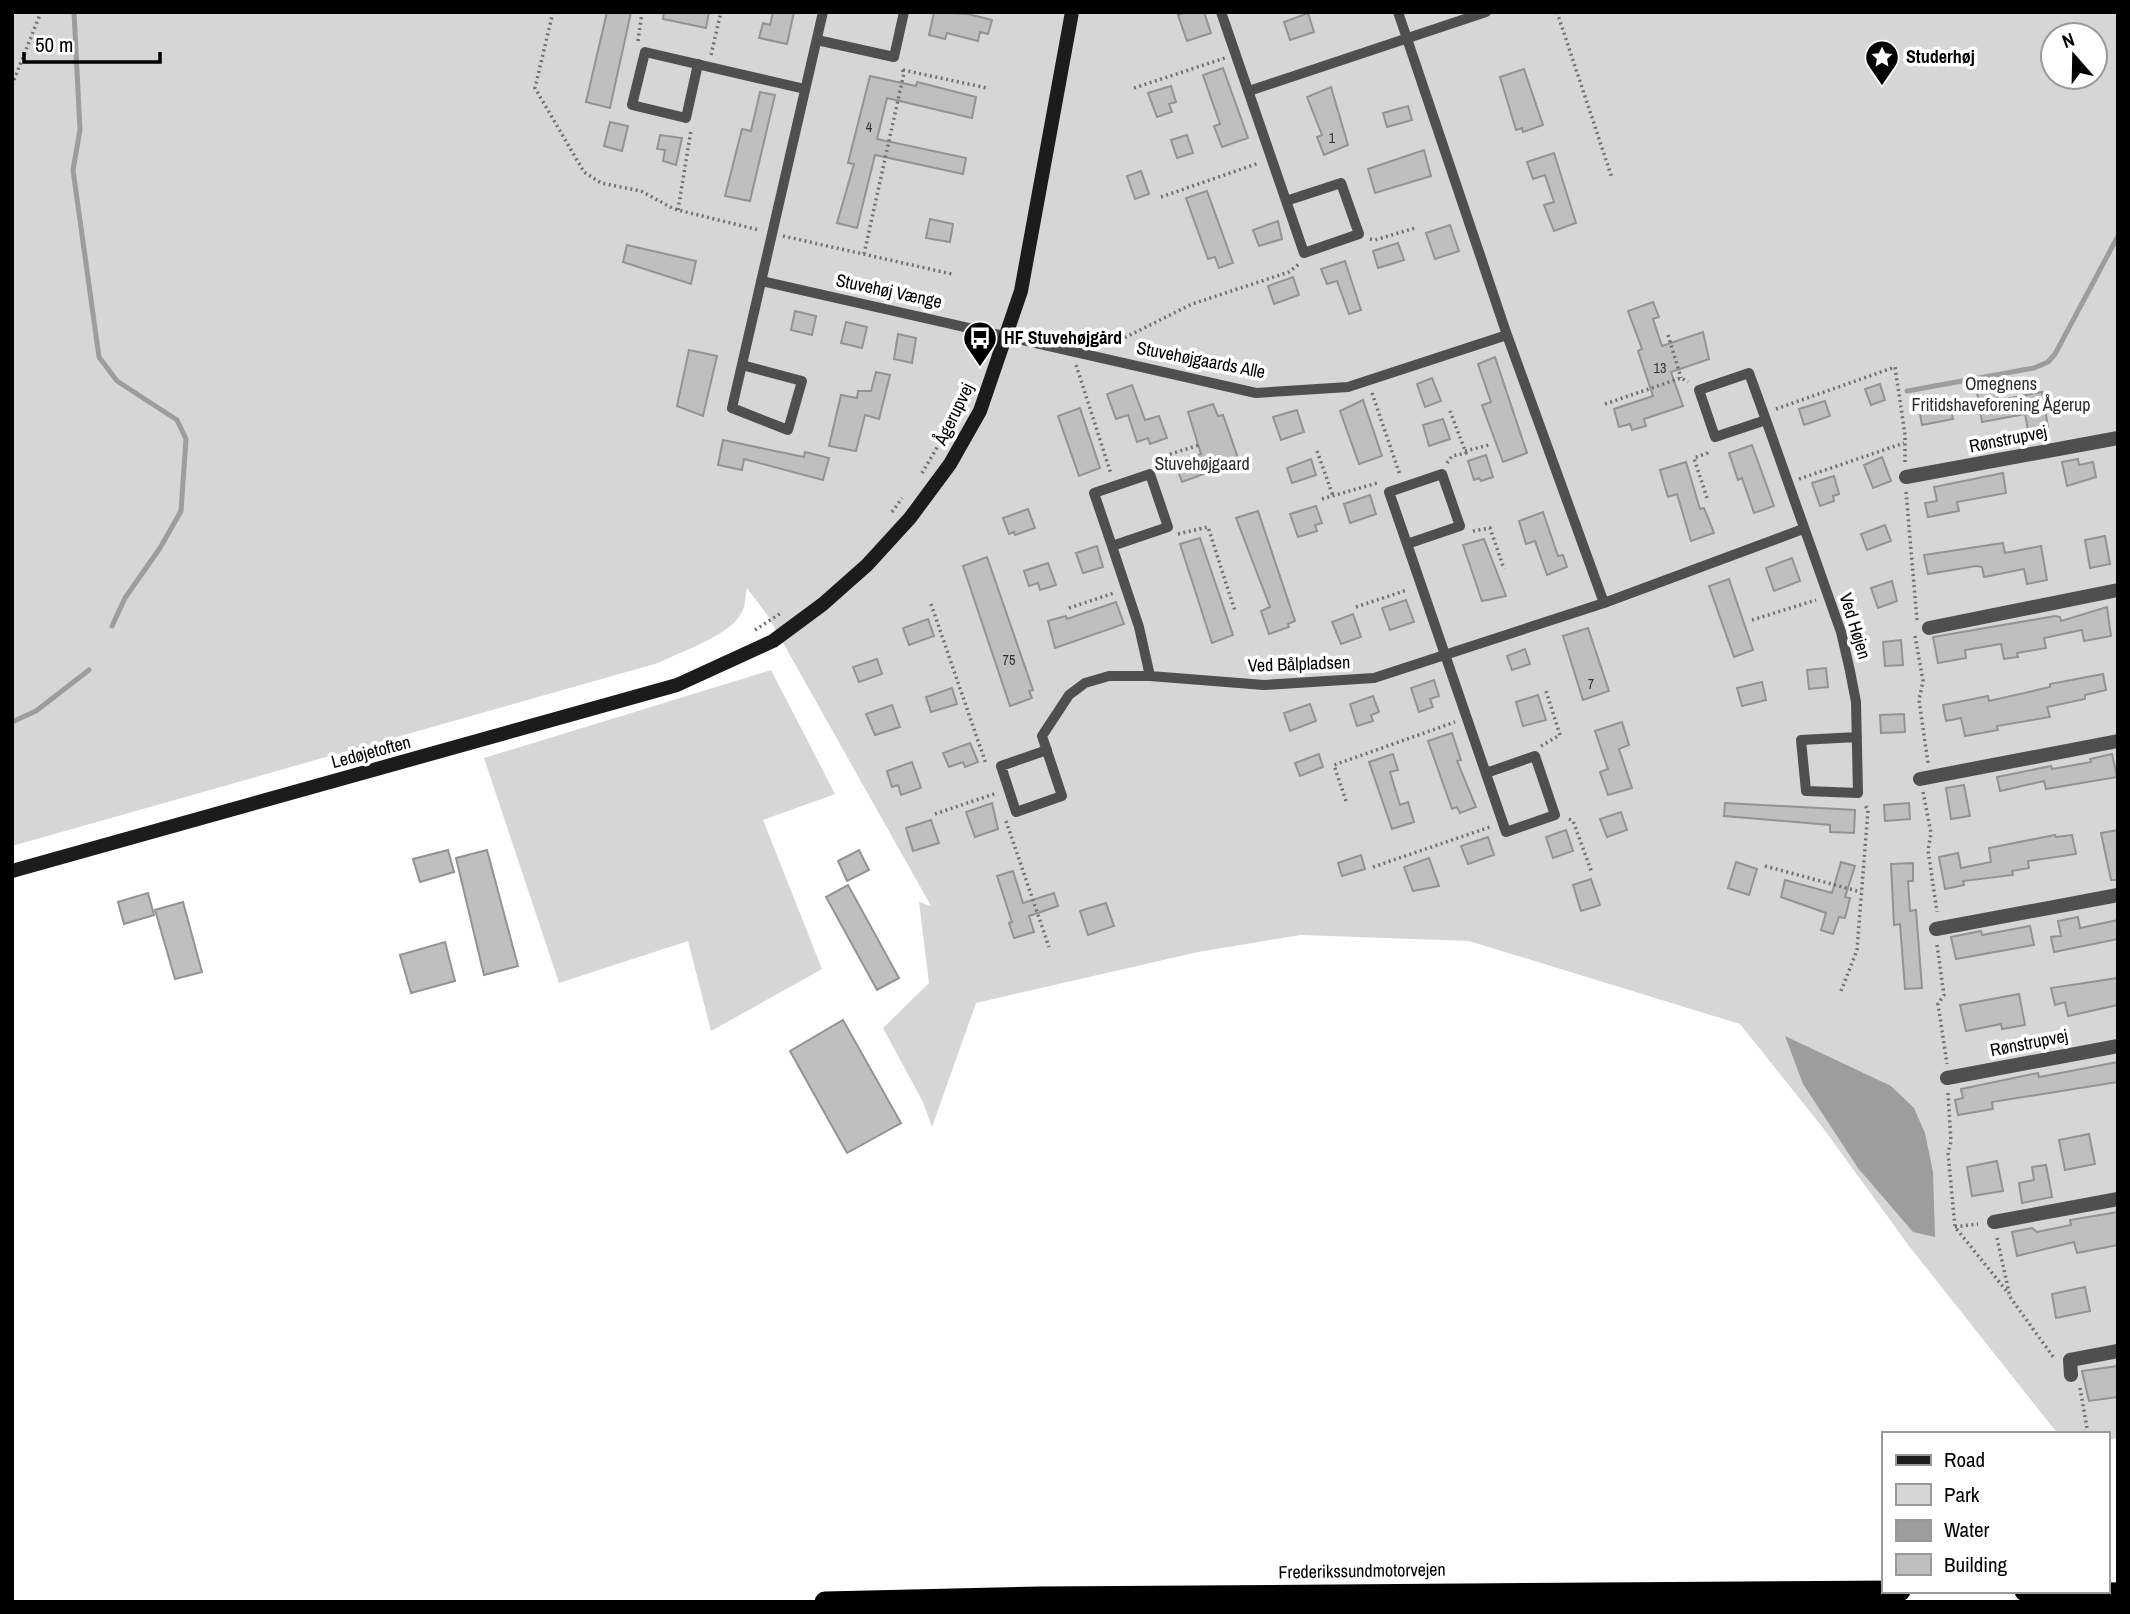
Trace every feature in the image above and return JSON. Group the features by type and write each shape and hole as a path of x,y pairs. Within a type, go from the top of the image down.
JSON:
{"highway":[{"name":"Frederikssundmotorvejen","path":"825,1602 1040,1597 1882,1591"}],"street":[{"name":"Ågerupvej","path":"736,660 773,641 823,604 867,565 910,518 950,464 980,411 1021,291 1072,12"},
{"name":"Rønstrupvej","path":"1906,477 2118,438"},
{"path":"1929,628 2118,590"},
{"name":"Ledøjetoften","path":"12,872 612,705 677,685 736,660"},
{"path":"1920,779 2118,741"},
{"path":"1936,929 2118,895"},
{"name":"Rønstrupvej","path":"1947,1079 2118,1046"},
{"path":"1994,1222 2118,1199"},
{"path":"2071,1375 2070,1360 2118,1351"}],"lane":[{"path":"742,365 802,381 788,430 732,408 823,12"},
{"path":"817,40 894,57 904,12"},
{"path":"1222,12 1236,55 1249,91 1286,201 1304,253 1359,234 1341,183 1286,201"},
{"path":"1398,12 1507,335 1604,603 1803,529"},
{"path":"1249,91 1486,12"},
{"path":"704,65 685,118 632,105 645,51 704,65 805,89"},
{"name":"Stuvehøj Vænge","path":"761,281 1008,335"},
{"name":"Stuvehøjgaards Alle","path":"1008,335 1256,393 1348,387 1507,335"},
{"name":"Ved Højen","path":"1699,390 1749,373 1828,596 1850,671 1856,702 1857,791"},
{"path":"1699,390 1715,437 1765,417"},
{"path":"1112,546 1168,527 1150,474 1094,493 1139,627 1150,676"},
{"path":"1407,544 1459,525 1442,474 1391,492 1407,544 1506,832 1555,813 1535,756 1486,773"},
{"name":"Ved Bålpladsen","path":"1009,789 1016,812 1062,796 1042,736 1069,695 1085,683 1109,676 1150,676 1264,685 1374,678 1604,603"},
{"path":"1857,737 1801,740 1806,791 1857,791"},
{"path":"1009,789 1001,766 1047,750"}],"path":[{"path":"12,85 41,12"},
{"path":"553,12 535,88 584,172 601,183 641,191 678,210 952,274"},
{"path":"642,12 636,38 645,51"},
{"path":"704,65 721,12"},
{"path":"1557,12 1612,177"},
{"path":"1133,88 1236,55"},
{"path":"864,254 902,70 894,57"},
{"path":"902,70 987,88"},
{"path":"678,210 693,134 685,118"},
{"path":"1161,197 1272,159"},
{"path":"1359,234 1375,240 1415,228"},
{"path":"1091,355 1192,304 1289,272 1297,267 1304,253"},
{"path":"1668,335 1681,378 1699,390"},
{"path":"1071,350 1115,486"},
{"path":"1765,417 1895,367 1905,443 1918,629 1914,631 1923,681 1919,700 1929,761 1920,779 1931,833 1928,850 1937,908 1936,929 1944,995 1938,1004 1947,1079 1951,1142 1948,1153 1955,1227 2009,1294 2048,1352 2079,1387 2088,1432"},
{"path":"919,477 959,410 974,377"},
{"path":"1605,404 1681,378"},
{"path":"1368,381 1404,487"},
{"path":"1450,411 1465,451"},
{"path":"1707,498 1694,457 1707,453 1713,431"},
{"path":"1787,484 1905,443"},
{"path":"1150,474 1161,457 1199,445"},
{"path":"1437,476 1452,456 1489,445"},
{"path":"1317,451 1333,496"},
{"path":"1322,499 1378,482 1391,492"},
{"path":"887,518 903,498"},
{"path":"1459,525 1476,532 1490,528 1504,569"},
{"path":"1168,527 1180,536 1208,527 1235,611"},
{"path":"1356,607 1421,586"},
{"path":"1069,608 1127,589"},
{"path":"1752,620 1828,596"},
{"path":"747,635 789,607"},
{"path":"1535,756 1544,743 1560,734 1545,688"},
{"path":"1346,801 1334,765 1467,718"},
{"path":"935,814 1009,789"},
{"path":"1841,991 1857,950 1868,810 1857,791"},
{"path":"1555,813 1573,821 1592,873"},
{"path":"1373,867 1503,822"},
{"path":"1765,866 1861,892"},
{"path":"1955,1227 1994,1222 2009,1294"}],"green space":[{"path":"12,12 2118,12 2118,1438 2109,1440 2109,1432 2056,1432 1909,1246 1823,1128 1740,1024 1469,941 1301,935 1198,952 976,1003 932,1127 923,1102 883,1028 929,983 919,902 931,906 768,616 747,588 743,609 734,623 715,637 658,663 12,846"},
{"path":"771,670 835,794 763,820 822,969 711,1031 688,941 559,983 484,758"}],"water":[{"path":"1785,1036 1891,1086 1914,1108 1925,1133 1933,1172 1935,1237 1913,1232 1858,1168 1803,1084"}],"building":[{"path":"607,12 631,12 610,108 586,102"},
{"path":"664,12 709,12 706,28 663,19"},
{"path":"773,12 794,12 787,44 759,38 763,23 770,25"},
{"path":"934,12 968,14 992,20 988,34 980,32 978,41 947,33 945,39 929,35"},
{"path":"1204,12 1211,33 1187,41 1178,15"},
{"path":"1308,13 1314,32 1290,40 1284,22"},
{"path":"1223,68 1248,138 1222,147 1214,126 1220,124 1203,75"},
{"path":"1524,69 1543,125 1523,132 1522,128 1516,130 1500,77"},
{"path":"870,76 916,86 917,82 976,97 972,118 887,98 877,139 966,158 963,174 875,155 857,228 837,223 854,164 848,163"},
{"path":"1171,86 1176,102 1169,104 1172,112 1157,117 1148,93"},
{"path":"1331,87 1348,145 1324,155 1317,137 1322,135 1307,97"},
{"path":"760,92 775,95 750,201 725,196 742,129 751,131"},
{"path":"1408,106 1412,120 1387,127 1383,113"},
{"path":"610,122 628,126 622,151 604,146"},
{"path":"660,135 682,138 676,165 663,161 665,150 657,149"},
{"path":"1187,135 1193,153 1177,158 1171,140"},
{"path":"1424,150 1431,176 1375,193 1368,169"},
{"path":"1554,153 1576,223 1554,231 1544,205 1554,202 1545,175 1533,179 1527,162"},
{"path":"1141,171 1149,194 1135,199 1127,176"},
{"path":"1207,191 1233,263 1219,268 1215,257 1208,259 1186,198"},
{"path":"930,219 953,224 950,242 926,238"},
{"path":"1278,221 1282,239 1259,246 1253,230"},
{"path":"1450,225 1459,251 1435,259 1426,233"},
{"path":"1398,243 1404,260 1378,268 1373,251"},
{"path":"627,245 696,261 691,284 623,262"},
{"path":"1345,261 1361,310 1349,314 1337,281 1327,284 1321,269"},
{"path":"1293,277 1299,295 1274,304 1268,286"},
{"path":"1653,302 1659,317 1653,319 1662,346 1703,332 1709,359 1671,372 1683,406 1644,419 1646,426 1632,430 1630,424 1619,427 1614,409 1653,396 1638,351 1642,349 1628,311"},
{"path":"795,311 816,316 812,335 791,330"},
{"path":"846,322 867,327 862,348 841,343"},
{"path":"898,334 916,338 912,363 894,359"},
{"path":"689,350 717,356 703,416 677,406"},
{"path":"1495,357 1527,453 1503,462 1482,405 1491,402 1478,364"},
{"path":"876,372 890,375 879,419 865,415 856,451 829,446 841,395 857,398 858,391 871,391"},
{"path":"1432,378 1441,401 1425,407 1417,384"},
{"path":"1880,384 1885,400 1871,405 1865,389"},
{"path":"1132,385 1145,420 1159,416 1167,438 1150,444 1148,438 1137,442 1128,415 1116,419 1107,394"},
{"path":"1995,385 1999,400 2042,392 2048,427 2028,431 2025,414 1982,422 1977,392"},
{"path":"1945,397 1946,401 1949,400 1953,419 1922,425 1918,402"},
{"path":"1363,400 1382,456 1359,464 1340,411"},
{"path":"1825,401 1830,416 1804,425 1799,409"},
{"path":"1213,404 1218,416 1223,415 1239,461 1182,482 1175,462 1201,454 1188,412"},
{"path":"1080,408 1100,468 1079,476 1058,416"},
{"path":"1297,410 1304,432 1281,440 1273,417"},
{"path":"1443,419 1450,439 1429,446 1423,425"},
{"path":"723,440 804,457 805,452 829,458 823,480 744,459 742,470 718,465"},
{"path":"1752,445 1774,506 1754,513 1742,478 1738,480 1729,453"},
{"path":"1486,455 1493,477 1474,480 1468,461"},
{"path":"1882,457 1891,481 1873,488 1864,465"},
{"path":"1311,459 1316,475 1292,483 1287,468"},
{"path":"2078,459 2079,465 2093,462 2096,477 2067,486 2062,462"},
{"path":"1686,462 1700,509 1704,508 1714,533 1691,541 1677,494 1668,497 1660,470"},
{"path":"2003,473 2006,493 1957,502 1959,511 1928,517 1925,503 1937,501 1934,487"},
{"path":"1834,476 1839,494 1833,496 1834,501 1820,506 1812,483"},
{"path":"1370,495 1376,514 1350,523 1344,504"},
{"path":"1316,506 1322,523 1315,525 1317,531 1298,537 1290,514"},
{"path":"1028,509 1035,528 1015,535 1014,532 1009,534 1003,518"},
{"path":"1258,511 1295,621 1288,624 1289,627 1269,634 1261,611 1270,607 1236,518"},
{"path":"1543,512 1558,556 1563,555 1567,567 1547,575 1535,541 1526,544 1519,521"},
{"path":"1885,525 1891,541 1867,550 1861,534"},
{"path":"2105,536 2110,564 2090,568 2085,540"},
{"path":"1200,538 1233,635 1212,643 1180,544"},
{"path":"1484,539 1506,596 1482,601 1463,545"},
{"path":"2003,543 2005,553 2041,546 2047,580 2027,584 2024,569 1984,577 1982,567 1976,566 1928,574 1924,555"},
{"path":"1097,546 1103,567 1083,573 1076,553"},
{"path":"987,557 1033,690 1029,691 1032,698 1010,706 963,566"},
{"path":"1792,558 1800,581 1774,591 1766,568"},
{"path":"1048,563 1056,585 1040,590 1038,583 1029,586 1024,571"},
{"path":"1729,579 1753,650 1734,657 1709,586"},
{"path":"1892,581 1897,601 1878,608 1871,588"},
{"path":"1406,600 1414,622 1390,630 1382,608"},
{"path":"1116,602 1124,624 1055,648 1048,621 1066,616 1067,619"},
{"path":"2107,607 2111,636 2084,641 2082,630 2044,638 2046,648 2017,653 2018,657 2004,659 2001,644 1965,650 1966,658 1938,663 1933,637 2055,616 2060,617 2061,621"},
{"path":"1353,614 1361,637 1341,644 1332,622"},
{"path":"928,619 934,636 909,645 903,628"},
{"path":"1588,628 1609,691 1583,700 1563,636"},
{"path":"1901,640 1903,665 1885,666 1883,642"},
{"path":"1525,649 1530,664 1512,670 1507,656"},
{"path":"877,659 882,674 859,682 853,667"},
{"path":"1826,668 1828,687 1809,689 1807,670"},
{"path":"2103,674 2106,690 2085,695 2085,699 2047,707 2050,717 1997,726 1998,730 1965,736 1961,718 1946,721 1943,705 1988,696 1989,701 2050,687 2050,684"},
{"path":"1434,680 1439,696 1430,699 1433,707 1419,712 1411,688"},
{"path":"1762,682 1766,700 1742,706 1737,688"},
{"path":"952,688 957,704 931,712 926,697"},
{"path":"1538,695 1546,720 1523,726 1516,702"},
{"path":"1373,696 1379,712 1371,715 1373,721 1357,726 1350,704"},
{"path":"1310,704 1316,721 1290,731 1284,713"},
{"path":"892,705 900,727 875,735 866,714"},
{"path":"1904,714 1905,732 1881,733 1880,715"},
{"path":"1622,722 1629,745 1619,749 1632,788 1608,795 1600,772 1608,769 1595,731"},
{"path":"1452,733 1461,760 1457,761 1476,807 1460,813 1457,807 1452,809 1428,741"},
{"path":"970,743 978,762 965,767 963,762 949,767 943,753"},
{"path":"1319,754 1323,767 1300,776 1295,763"},
{"path":"1393,754 1398,770 1390,772 1400,805 1408,802 1414,822 1392,829 1369,762"},
{"path":"2112,754 2117,777 2046,789 2044,781 2000,791 1997,777 2051,766 2052,769 2091,762 2090,759"},
{"path":"912,762 921,788 901,795 898,785 892,787 887,771"},
{"path":"1964,785 1970,816 1951,819 1946,788"},
{"path":"992,803 998,829 975,837 966,812"},
{"path":"1725,803 1855,810 1854,833 1830,832 1830,825 1724,816"},
{"path":"1909,803 1910,819 1885,821 1884,805"},
{"path":"1621,812 1627,830 1607,837 1600,819"},
{"path":"931,820 939,843 913,851 906,828"},
{"path":"1566,830 1573,851 1553,858 1546,837"},
{"path":"2118,830 2118,880 2111,880 2101,833"},
{"path":"2055,835 2072,835 2076,854 2028,861 2029,868 2012,871 2013,875 1963,881 1964,885 1945,889 1939,857 1958,853 1961,868 1991,862 1989,848"},
{"path":"1488,837 1494,855 1468,864 1461,846"},
{"path":"448,850 454,872 420,882 413,859"},
{"path":"487,850 518,966 484,975 456,858"},
{"path":"859,850 869,870 847,881 838,861"},
{"path":"1361,855 1365,869 1342,876 1338,863"},
{"path":"1429,858 1439,886 1413,891 1404,867"},
{"path":"1736,862 1757,869 1749,895 1728,888"},
{"path":"1841,862 1855,866 1845,897 1850,898 1845,918 1839,917 1833,934 1821,930 1826,913 1781,897 1785,880 1832,893"},
{"path":"1913,863 1913,881 1908,881 1910,911 1916,910 1922,988 1905,989 1900,924 1894,925 1891,864"},
{"path":"1013,871 1023,903 1054,893 1058,906 1029,916 1034,932 1014,938 1009,923 1012,922 997,876"},
{"path":"1591,879 1600,905 1581,911 1573,885"},
{"path":"848,885 899,978 877,990 826,897"},
{"path":"148,893 154,915 124,924 118,902"},
{"path":"183,902 202,972 175,979 155,910"},
{"path":"1106,903 1114,926 1088,935 1080,911"},
{"path":"2078,917 2080,928 2118,920 2118,939 2054,952 2051,937 2061,936 2058,921"},
{"path":"2030,926 2034,945 1956,959 1951,937 1981,931 1982,935"},
{"path":"445,942 455,981 411,993 400,955"},
{"path":"2118,978 2118,1005 2068,1016 2065,1002 2055,1005 2051,988"},
{"path":"2019,994 2025,1025 2002,1029 2001,1024 1966,1031 1960,1005"},
{"path":"843,1020 901,1123 847,1153 790,1051"},
{"path":"2118,1062 2118,1082 1992,1102 1993,1109 1958,1115 1955,1100 1963,1098 1961,1089 2038,1073 2039,1077"},
{"path":"2089,1134 2095,1164 2065,1170 2059,1140"},
{"path":"1997,1161 2003,1191 1972,1196 1967,1167"},
{"path":"2046,1165 2052,1197 2022,1203 2019,1183 2034,1180 2032,1167"},
{"path":"2118,1212 2118,1245 2077,1253 2074,1242 2017,1256 2012,1232 2032,1228 2037,1232 2071,1225 2070,1220"},
{"path":"2085,1287 2090,1311 2056,1318 2052,1294"},
{"path":"2118,1366 2118,1397 2089,1401 2082,1371"}],"waterway":[{"path":"74,12 80,130 73,170 99,357 117,381 177,420 186,439 181,511 160,548 125,598 112,626"},
{"path":"1907,391 2034,368 2048,362 2055,354 2118,236"},
{"path":"12,722 36,711 89,670"}],"place":[{"name":"Studerhøj","path":"1882,87"},
{"name":"HF Stuvehøjgård","path":"980,368"}],"park label":[{"name":"Omegnens Fritidshaveforening Ågerup","path":"2001,394"},
{"name":"Stuvehøjgaard","path":"1202,464"}]}
